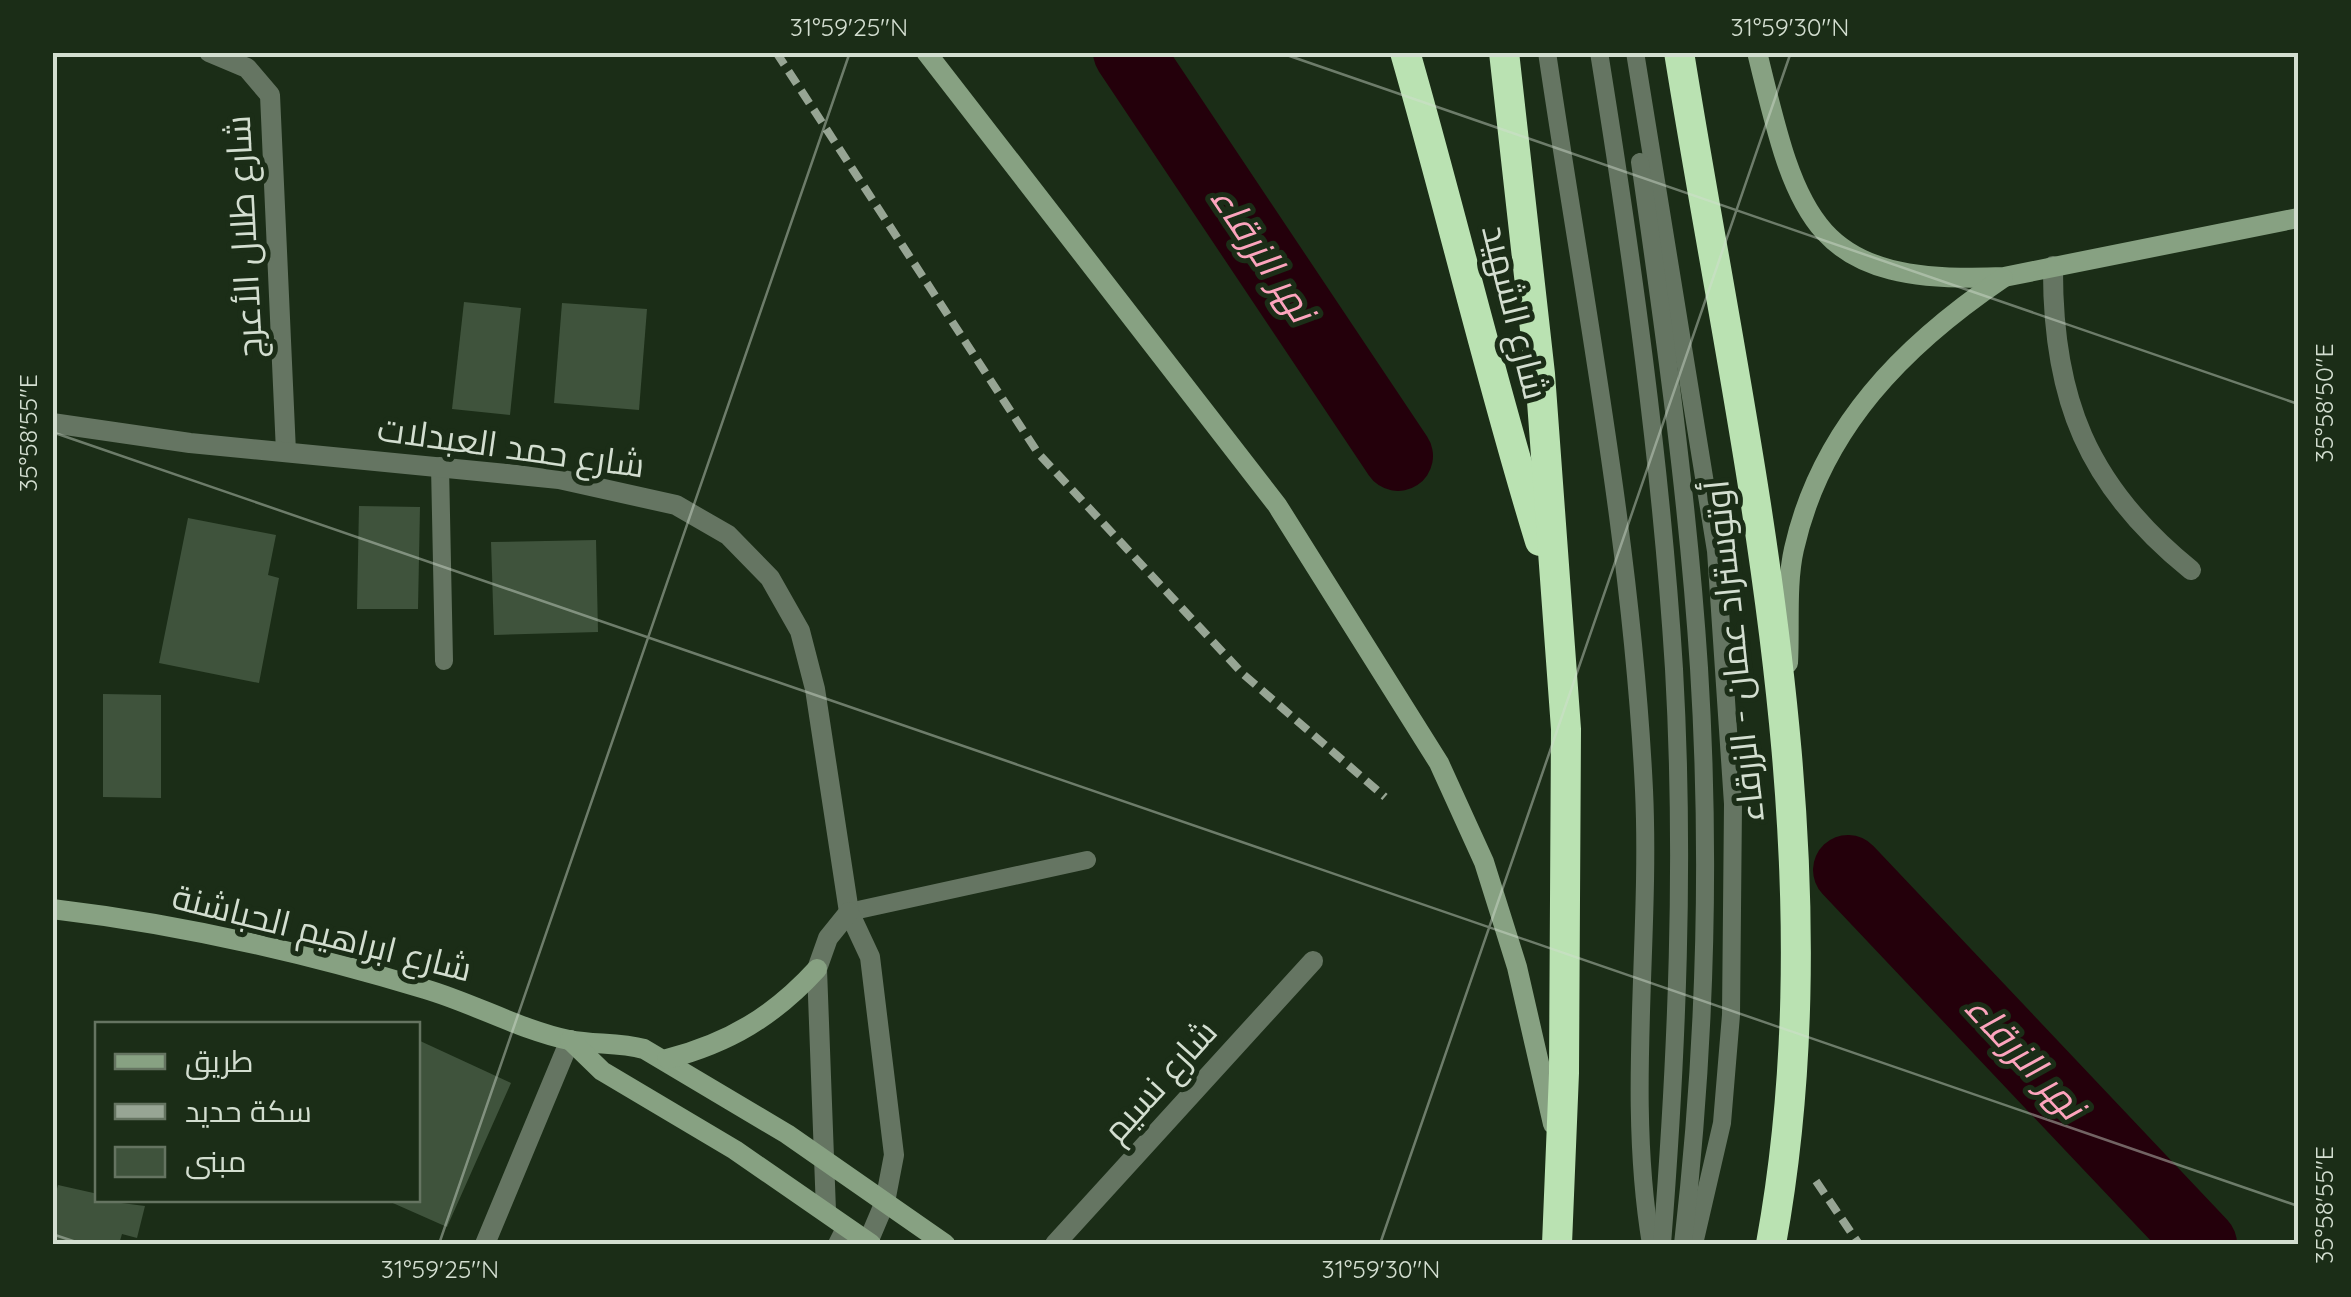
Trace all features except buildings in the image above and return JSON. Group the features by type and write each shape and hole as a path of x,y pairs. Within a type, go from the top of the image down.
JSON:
{"highway":[{"name":"شارع الشهيد","path":"1405,52 1454,224 1493,388 1555,589"},
{"path":"1504,52 1540,374 1566,728 1561,1156 1556,1244"},
{"name":"أوتوستراد عمان - الزرقاء","path":"1679,52 1749,454 1785,734 1798,913 1792,1057 1771,1244"}],"street":[{"name":"شارع طلال الأعرج","path":"209,52 247,68 270,95 286,452"},
{"path":"926,52 1277,505 1438,763 1484,862 1517,967 1561,1156"},
{"path":"1757,52 1790,172 1828,238 1858,261 1894,274 1956,279 2004,277 2298,218"},
{"path":"2053,266 2058,362 2070,411 2090,458 2118,500 2151,538 2191,570"},
{"path":"1785,734 1793,552 1828,458 1885,374 1920,338 2004,277"},
{"name":"شارع حمد العبدلات","path":"52,423 286,452 558,479 676,505 728,535 770,578 800,631 815,689 849,912 870,957 893,1131 892,1178 870,1243"},
{"name":"شارع ابراهيم الحباشنة","path":"52,909 222,936 341,964 456,998 570,1040 620,1042 667,1059 826,1160 945,1244"},
{"path":"667,1059 734,1037 794,996 817,969 828,938 849,912"},
{"name":"شارع نسيم","path":"1055,1244 1312,961"},
{"path":"817,969 826,1211"},
{"path":"486,1244 570,1040"},
{"name":"شارع ابراهيم الحباشنة","path":"570,1040 602,1070 704,1130 826,1211 842,1235 870,1243"}],"lane":[{"path":"1547,52 1615,491 1633,651 1646,862 1641,1166 1651,1244"},
{"path":"1599,52 1656,452 1674,673 1678,938 1662,1244"},
{"path":"1624,52 1691,568 1699,672 1705,937 1699,1068 1683,1244"},
{"path":"1634,52 1716,551 1733,804 1731,1015 1722,1123 1708,1198 1694,1244"},
{"path":"440,466 444,661"},
{"path":"849,912 1086,860"}],"waterway":[{"name":"نهر الزرقاء","path":"1128,52 1398,456"},
{"name":"نهر الزرقاء","path":"1848,870 2202,1244"}],"railway":[{"path":"776,52 1038,453 1243,674 1385,797"},
{"path":"1816,1181 1859,1244"}]}
